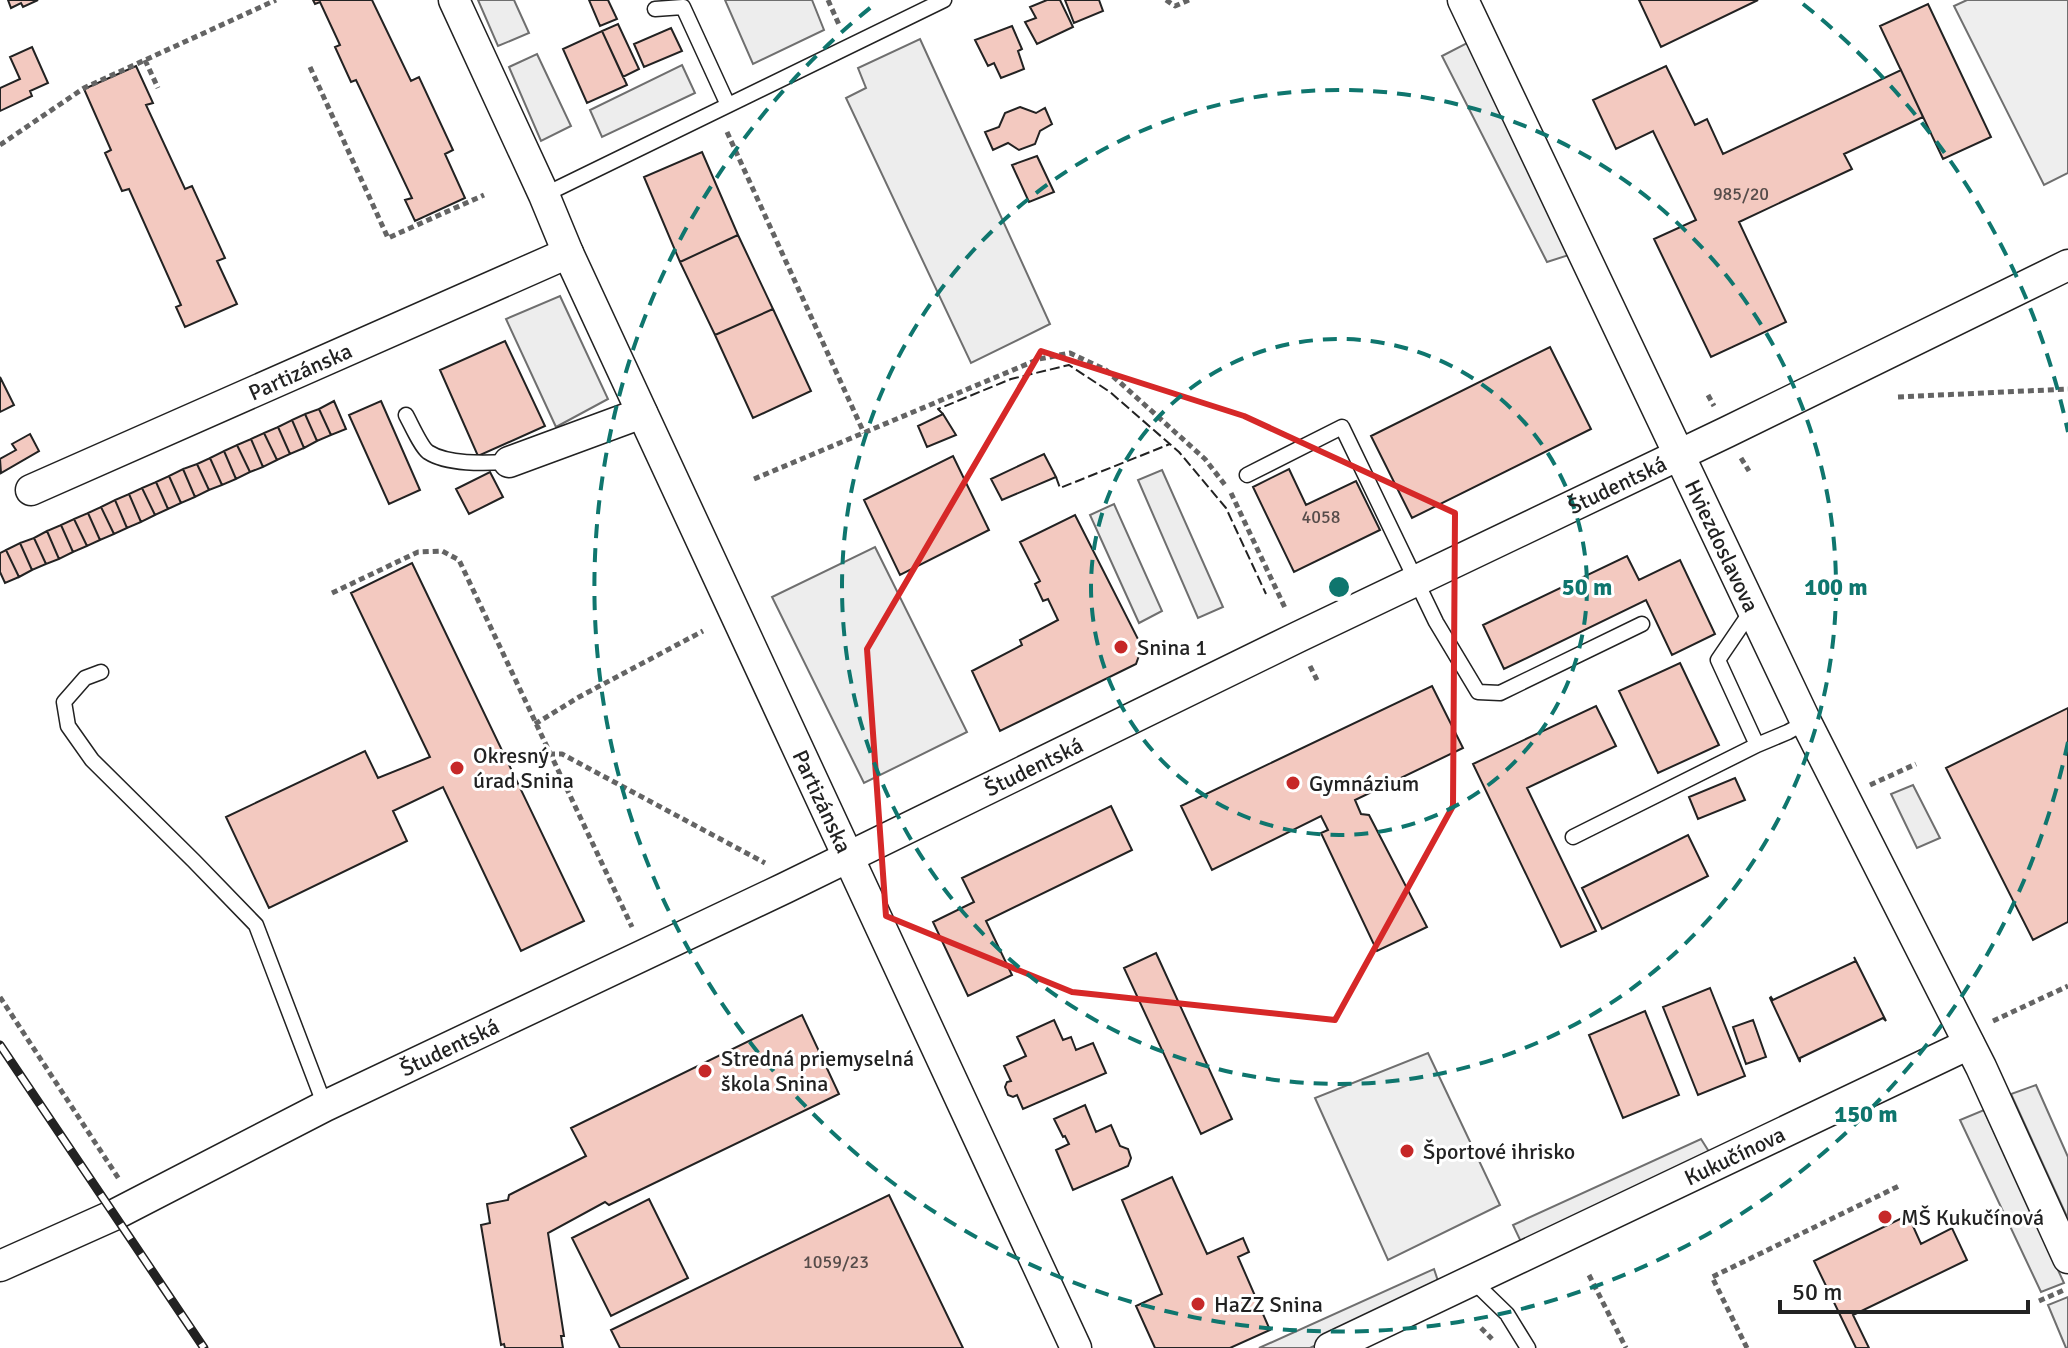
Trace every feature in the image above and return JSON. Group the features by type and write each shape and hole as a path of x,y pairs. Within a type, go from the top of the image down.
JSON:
{"street":[{"name":"Partizánska","path":"454,0 568,253 1076,1348"},
{"name":"Hviezdoslavova","path":"1463,0 1806,722 1967,1039"},
{"name":"Partizánska","path":"31,490 568,253"},
{"name":"Študentská","path":"0,1266 134,1204 325,1106 849,857 2068,265"},
{"path":"509,462 642,413"},
{"path":"1967,1039 2068,1258"},
{"name":"Kukučínova","path":"1330,1348 1967,1039"}],"lane":[{"path":"544,195 944,0"},
{"path":"655,9 683,7 728,105"},
{"path":"406,415 427,452 450,460 509,462"},
{"path":"1247,475 1342,427 1436,622 1478,692 1500,693 1642,624"},
{"path":"1752,609 1718,660 1757,745"},
{"path":"101,672 85,678 64,702 68,726 92,760 256,925 325,1106"},
{"path":"1573,837 1806,722"},
{"path":"1473,1281 1507,1314 1528,1348"}],"path":[{"path":"0,145 69,96 276,0"},
{"path":"1166,0 1175,6 1189,0"},
{"path":"145,60 158,88"},
{"path":"310,67 388,238 484,195"},
{"path":"722,120 864,433"},
{"path":"754,479 1039,359 1070,353 1106,370 1205,459 1231,493 1283,602"},
{"path":"1898,397 2068,389"},
{"path":"1740,455 1749,471"},
{"path":"332,593 418,552 442,551 459,560 634,932"},
{"path":"535,724 703,631"},
{"path":"1310,664 1317,680"},
{"path":"549,754 562,754 773,867"},
{"path":"1967,1039 2068,986"},
{"path":"0,997 134,1204"},
{"path":"1747,1348 1712,1277 1899,1186"},
{"path":"1589,1275 1626,1348"},
{"path":"2039,1301 2066,1289"}],"highlighted area":[{"path":"1041,351 1244,416 1455,513 1453,806 1335,1020 1072,992 886,916 867,649"}],"shaded area":[{"path":"478,0 514,0 529,33 498,46"},
{"path":"725,0 812,0 824,30 753,64"},
{"path":"1967,0 2068,0 2068,173 2044,185 1954,6"},
{"path":"920,39 1050,324 971,363 846,98 866,88 858,68"},
{"path":"1467,43 1572,254 1547,262 1442,56"},
{"path":"537,54 571,126 541,141 509,67"},
{"path":"682,65 695,93 602,137 590,110"},
{"path":"560,296 608,399 556,427 506,319"},
{"path":"1162,470 1223,607 1198,618 1138,480"},
{"path":"1114,504 1162,611 1139,623 1090,515"},
{"path":"875,547 967,732 864,783 772,597"},
{"path":"1913,785 1940,838 1917,848 1891,794"},
{"name":"Športové ihrisko","path":"1428,1053 1500,1205 1388,1260 1315,1098"},
{"path":"2036,1085 2068,1157 2068,1219 2011,1094"},
{"path":"1984,1110 2064,1283 2041,1292 1960,1120"},
{"path":"1701,1139 1713,1158 1522,1244 1513,1225"},
{"path":"1434,1269 1440,1287 1310,1348 1259,1348"},
{"path":"2068,1297 2068,1348 2066,1348 2048,1305"}],"building":[{"path":"8,0 38,0 23,7 21,3 11,8"},
{"path":"313,0 372,0 411,81 419,77 453,150 445,154 465,198 415,221 405,200 412,198 356,80 351,82 335,47 340,45 320,2 315,4"},
{"path":"589,0 608,0 617,19 600,26"},
{"path":"1047,0 1060,0 1073,27 1037,44 1025,22 1036,18 1030,7"},
{"path":"1065,0 1099,0 1103,11 1074,23"},
{"path":"1639,0 1758,0 1661,47"},
{"path":"1928,4 1991,137 1943,159 1880,26"},
{"path":"618,24 639,69 623,77 602,31"},
{"path":"1012,26 1022,49 1018,51 1024,69 1001,78 994,63 988,66 975,40"},
{"path":"671,28 682,51 644,67 634,44"},
{"path":"602,31 627,85 587,103 563,49"},
{"path":"32,47 48,83 30,91 32,96 0,111 0,88 20,79 10,57"},
{"path":"136,66 153,103 146,105 185,189 192,186 225,258 217,261 237,304 185,327 176,307 181,305 129,189 122,191 105,153 111,150 84,89"},
{"path":"1666,66 1695,125 1707,119 1723,154 1901,70 1923,117 1844,154 1852,169 1739,222 1786,322 1711,357 1654,239 1696,220 1653,131 1616,149 1593,100"},
{"path":"1020,107 1036,113 1045,108 1052,124 1040,131 1035,144 1019,150 1008,143 993,150 985,132 999,127 1005,113"},
{"path":"702,152 738,235 680,262 644,177"},
{"path":"1037,156 1054,192 1029,202 1012,165"},
{"path":"738,235 773,309 715,335 680,262"},
{"path":"773,309 811,391 753,418 715,335"},
{"path":"505,341 545,426 478,456 440,370"},
{"path":"1550,347 1591,429 1412,518 1371,436"},
{"path":"0,377 14,405 0,412"},
{"path":"334,401 346,429 331,435 319,409"},
{"path":"381,401 420,490 389,504 349,415"},
{"path":"319,409 331,435 317,441 305,414"},
{"path":"305,414 317,441 304,448 292,420"},
{"path":"943,414 956,435 927,447 918,426"},
{"path":"292,420 304,448 290,454 278,427"},
{"path":"278,427 290,454 277,460 264,433"},
{"path":"264,433 277,460 263,467 251,439"},
{"path":"30,434 39,451 1,473 0,459 16,450 12,444"},
{"path":"251,439 263,467 250,472 237,445"},
{"path":"237,445 250,472 236,479 224,451"},
{"path":"224,451 236,479 222,485 210,458"},
{"path":"1044,454 1056,477 1002,500 991,479"},
{"path":"953,456 989,530 900,575 864,500"},
{"path":"210,458 222,485 209,490 197,464"},
{"path":"197,464 209,490 195,497 183,469"},
{"path":"183,469 195,497 181,503 169,476"},
{"path":"1289,469 1306,505 1356,481 1380,530 1294,572 1253,487"},
{"path":"490,472 503,497 469,514 456,489"},
{"path":"169,476 181,503 168,509 156,482"},
{"path":"156,482 168,509 155,515 142,488"},
{"path":"142,488 155,515 141,522 129,494"},
{"path":"129,494 141,522 127,528 115,500"},
{"path":"115,500 127,528 114,534 101,507"},
{"path":"101,507 114,534 100,540 88,513"},
{"path":"88,513 100,540 87,546 74,519"},
{"path":"1075,515 1142,647 1136,664 1000,731 972,671 1022,645 1020,640 1058,620 1048,599 1043,601 1035,584 1040,581 1020,542"},
{"path":"74,519 87,546 73,552 61,525"},
{"path":"61,525 73,552 59,559 47,531"},
{"path":"47,531 59,559 46,564 34,538"},
{"path":"34,538 46,564 32,570 20,543"},
{"path":"20,543 32,570 19,577 6,550"},
{"path":"6,550 19,577 5,583 0,572 0,553"},
{"path":"1627,556 1639,580 1680,560 1715,634 1672,655 1646,600 1504,669 1483,625"},
{"name":"Okresný úrad Snina","path":"412,563 584,921 521,951 443,787 393,811 407,841 269,908 226,817 365,751 378,778 430,757 351,593"},
{"path":"1680,663 1719,745 1658,773 1619,691"},
{"path":"1432,686 1463,748 1355,800 1361,814 1369,815 1427,927 1377,951 1321,833 1328,830 1321,816 1212,870 1181,806"},
{"path":"1596,706 1616,746 1527,788 1596,931 1561,947 1473,764"},
{"path":"2068,708 2068,922 2033,940 1946,768"},
{"path":"1735,778 1745,800 1698,819 1689,797"},
{"path":"1111,806 1132,850 986,921 1012,975 968,996 933,922 974,902 962,878"},
{"path":"1688,835 1708,876 1602,929 1582,888"},
{"path":"1156,953 1232,1119 1201,1134 1124,968"},
{"path":"1856,961 1886,1021 1883,1018 1800,1058 1800,1062 1770,998 1773,1000"},
{"path":"1710,988 1745,1076 1698,1095 1663,1007"},
{"path":"1645,1011 1679,1095 1623,1118 1589,1035"},
{"path":"802,1015 839,1094 609,1205 605,1202 548,1233 564,1336 561,1336 563,1348 505,1348 504,1344 501,1345 481,1225 490,1223 487,1204 508,1200 509,1195 586,1156 571,1128"},
{"path":"1054,1020 1063,1040 1071,1037 1076,1050 1093,1043 1106,1073 1023,1109 1017,1095 1008,1095 1005,1087 1011,1081 1004,1066 1026,1056 1017,1037"},
{"path":"1753,1020 1766,1057 1746,1064 1733,1027"},
{"path":"1085,1105 1096,1132 1111,1125 1120,1146 1128,1149 1131,1158 1128,1166 1073,1190 1056,1150 1069,1144 1054,1119"},
{"path":"1172,1177 1207,1254 1243,1238 1249,1252 1238,1257 1270,1330 1230,1348 1155,1348 1136,1306 1162,1294 1122,1200"},
{"path":"889,1195 963,1348 620,1348 611,1330"},
{"path":"649,1199 688,1278 611,1316 572,1238"},
{"path":"1908,1215 1921,1244 1952,1228 1967,1260 1853,1315 1869,1348 1856,1348 1814,1261"}],"railway":[{"path":"0,1045 204,1348"}],"fence":[{"path":"943,414 938,409 1011,379 1069,365 1110,392 1179,452 1226,508 1266,594"},
{"path":"1056,477 1060,488 1170,444"}],"place":[{"name":"Snina 1","path":"1121,647"},
{"name":"Okresný úrad Snina","path":"457,768"},
{"name":"Gymnázium","path":"1293,783"},
{"name":"Stredná priemyselná škola Snina","path":"705,1071"},
{"name":"Športové ihrisko","path":"1407,1151"},
{"name":"MŠ Kukučínová","path":"1885,1217"},
{"name":"HaZZ Snina","path":"1198,1304"}]}
